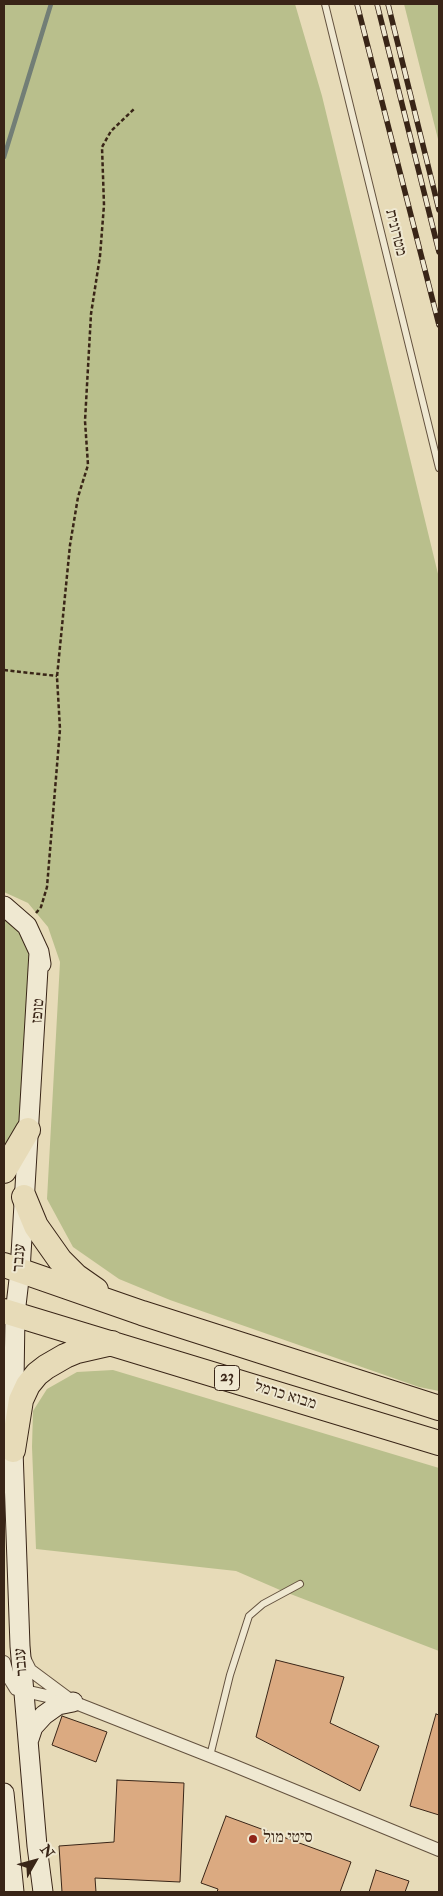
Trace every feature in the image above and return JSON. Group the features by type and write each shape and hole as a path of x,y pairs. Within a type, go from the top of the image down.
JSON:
{"highway":[{"path":"4,1171 28,1130"},
{"path":"24,1197 36,1226 60,1260 76,1276 115,1304"},
{"name":"23","path":"12,1268 115,1304 439,1408"},
{"name":"מבוא כרמל","path":"9,1312 439,1443"},
{"path":"13,1450 21,1400 28,1385 37,1374 46,1366 77,1351 114,1343"}],"street":[{"name":"טופז","path":"4,906 27,926 39,952 41,962 41,992 28,1130"},
{"name":"ענבר","path":"28,1130 24,1197 12,1268 9,1312 20,1646 37,1846 43,1892"},
{"path":"20,1646 30,1670 73,1702"},
{"path":"4,1662 12,1684 16,1688 73,1702 439,1850"},
{"path":"28,1738 33,1727 48,1712 58,1705 73,1702"},
{"path":"4,1793 14,1892"}],"lane":[{"name":"מטרונית","path":"325,4 439,468"},
{"path":"210,1756 230,1675 249,1616 263,1604 300,1584"}],"path":[{"path":"27,926 41,907 47,887 60,729 57,676 70,544 78,497 88,466 85,421 90,314 100,256 104,205 102,147 111,131 134,109"},
{"path":"4,670 57,676"}],"green space":[{"path":"4,4 295,4 322,96 439,578 439,1391 419,1387 170,1300 119,1279 73,1247 47,1199 60,962 48,927 28,903 4,892"},
{"path":"404,4 439,4 439,143"},
{"path":"4,918 19,932 30,954 31,991 18,1129 4,1150"},
{"path":"113,1370 439,1468 439,1651 280,1590 236,1571 36,1549 32,1447 33,1411 47,1389 77,1372"}],"building":[{"path":"276,1660 344,1677 330,1723 379,1746 360,1791 256,1737"},
{"path":"436,1714 439,1715 439,1815 410,1806"},
{"path":"62,1716 107,1732 96,1762 52,1745"},
{"path":"117,1780 184,1783 180,1882 95,1878 96,1892 62,1892 59,1846 114,1842"},
{"name":"סיטי מול","path":"226,1816 351,1862 340,1892 217,1892 218,1889 201,1883"},
{"path":"376,1870 409,1881 405,1892 369,1892"}],"waterway":[{"path":"4,157 51,4"}],"railway":[{"path":"357,4 439,325"},
{"path":"377,4 439,252"},
{"path":"388,4 439,210"}],"place":[{"name":"סיטי מול","path":"253,1839"}]}
